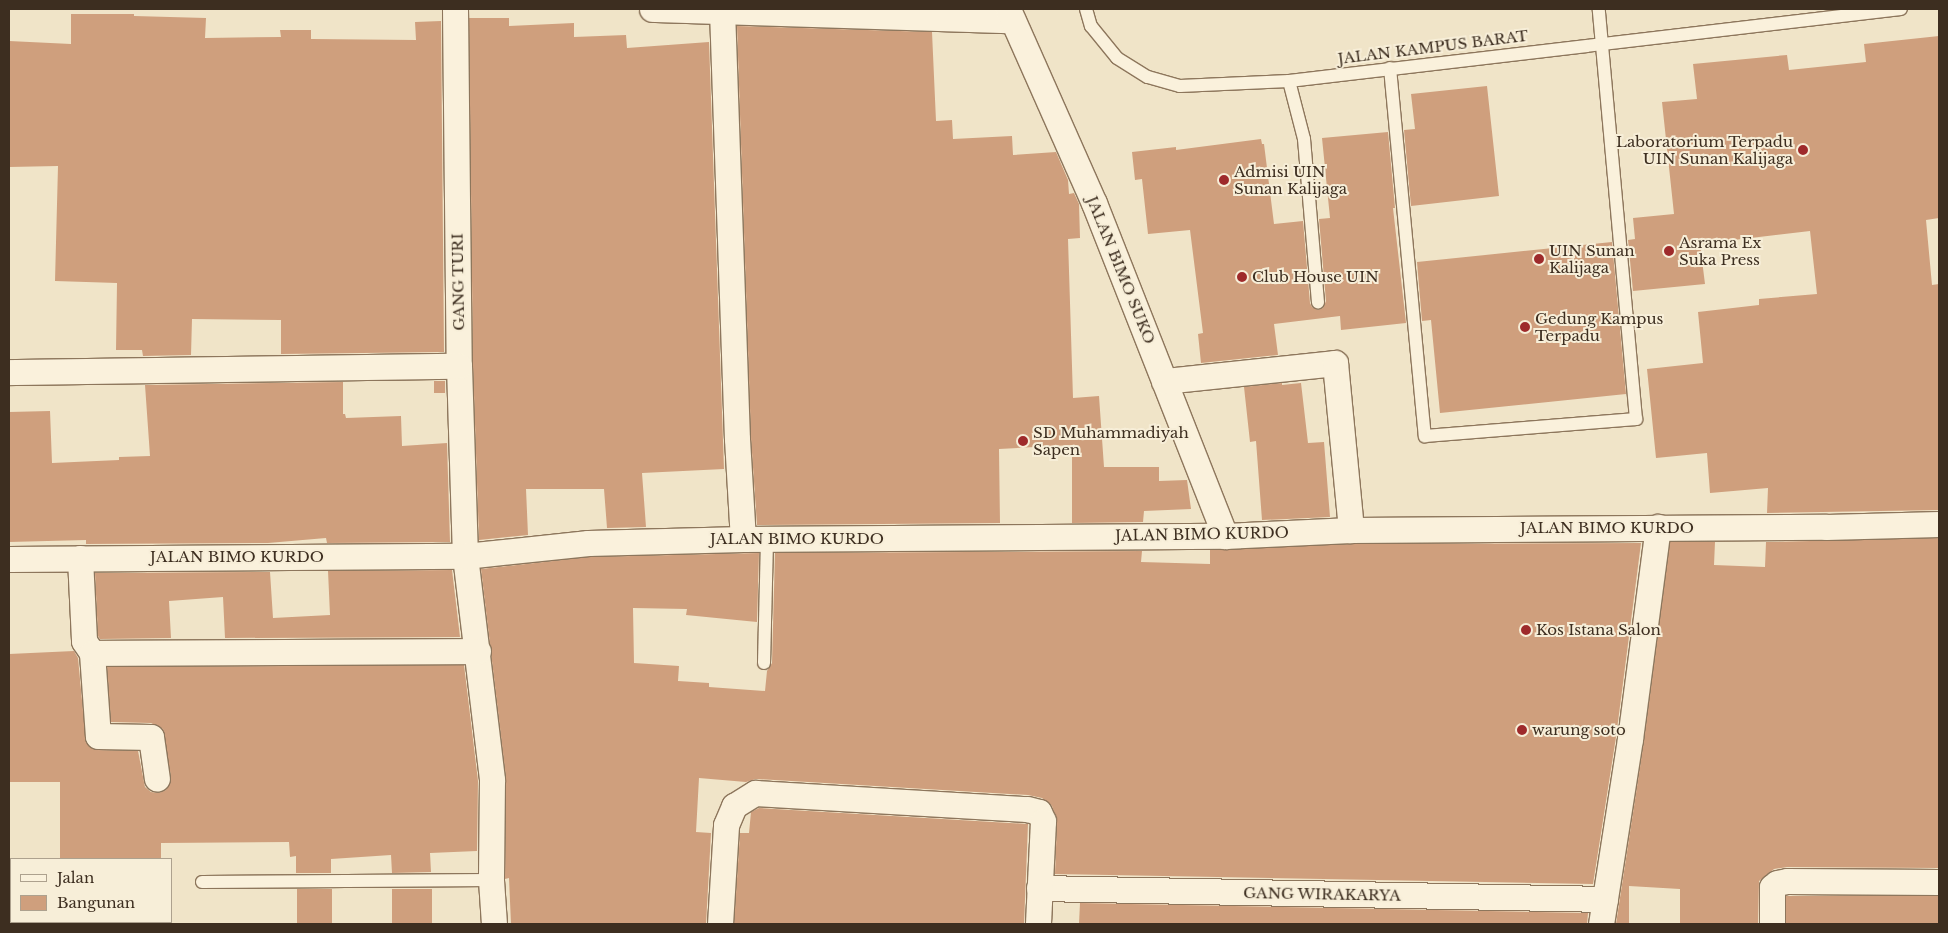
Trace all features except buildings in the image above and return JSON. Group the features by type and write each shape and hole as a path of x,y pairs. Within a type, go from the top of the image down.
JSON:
{"street":[{"name":"GANG TURI","path":"454,9 459,366 465,556"},
{"path":"652,9 1010,14"},
{"path":"722,10 737,439 755,540"},
{"name":"JALAN BIMO SUKO","path":"1010,14 1094,203 1225,536"},
{"path":"1164,381 1336,363 1351,530"},
{"path":"9,372 459,366"},
{"name":"JALAN BIMO KURDO","path":"9,558 465,556 588,543 1112,535 1225,536 1351,530 1826,528 1939,524"},
{"path":"1601,924 1630,740 1658,528"},
{"path":"465,556 478,651 492,780 491,880 494,924"},
{"path":"80,558 84,641 92,653 98,736 151,737 157,778"},
{"path":"92,653 478,651"},
{"path":"720,924 726,825 734,806 755,793 1028,809 1039,812 1043,821 1038,924"},
{"path":"1772,924 1772,887 1777,883 1787,881 1939,882"},
{"name":"GANG WIRAKARYA","path":"1039,888 1605,899"}],"lane":[{"name":"JALAN KAMPUS BARAT","path":"1086,9 1091,26 1117,58 1148,76 1180,86 1289,81 1901,9"},
{"path":"1390,68 1425,436 1636,419 1599,9"},
{"path":"1289,81 1304,139 1318,302"},
{"path":"755,540 764,663"},
{"path":"202,882 491,880"}],"place":[{"name":"Laboratorium Terpadu UIN Sunan Kalijaga","path":"1803,150"},
{"name":"Admisi UIN Sunan Kalijaga","path":"1224,180"},
{"name":"Asrama Ex Suka Press","path":"1669,251"},
{"name":"UIN Sunan Kalijaga","path":"1539,259"},
{"name":"Club House UIN","path":"1242,277"},
{"name":"Gedung Kampus Terpadu","path":"1525,327"},
{"name":"SD Muhammadiyah Sapen","path":"1023,441"},
{"name":"Kos Istana Salon","path":"1526,630"},
{"name":"warung soto","path":"1522,730"}]}
